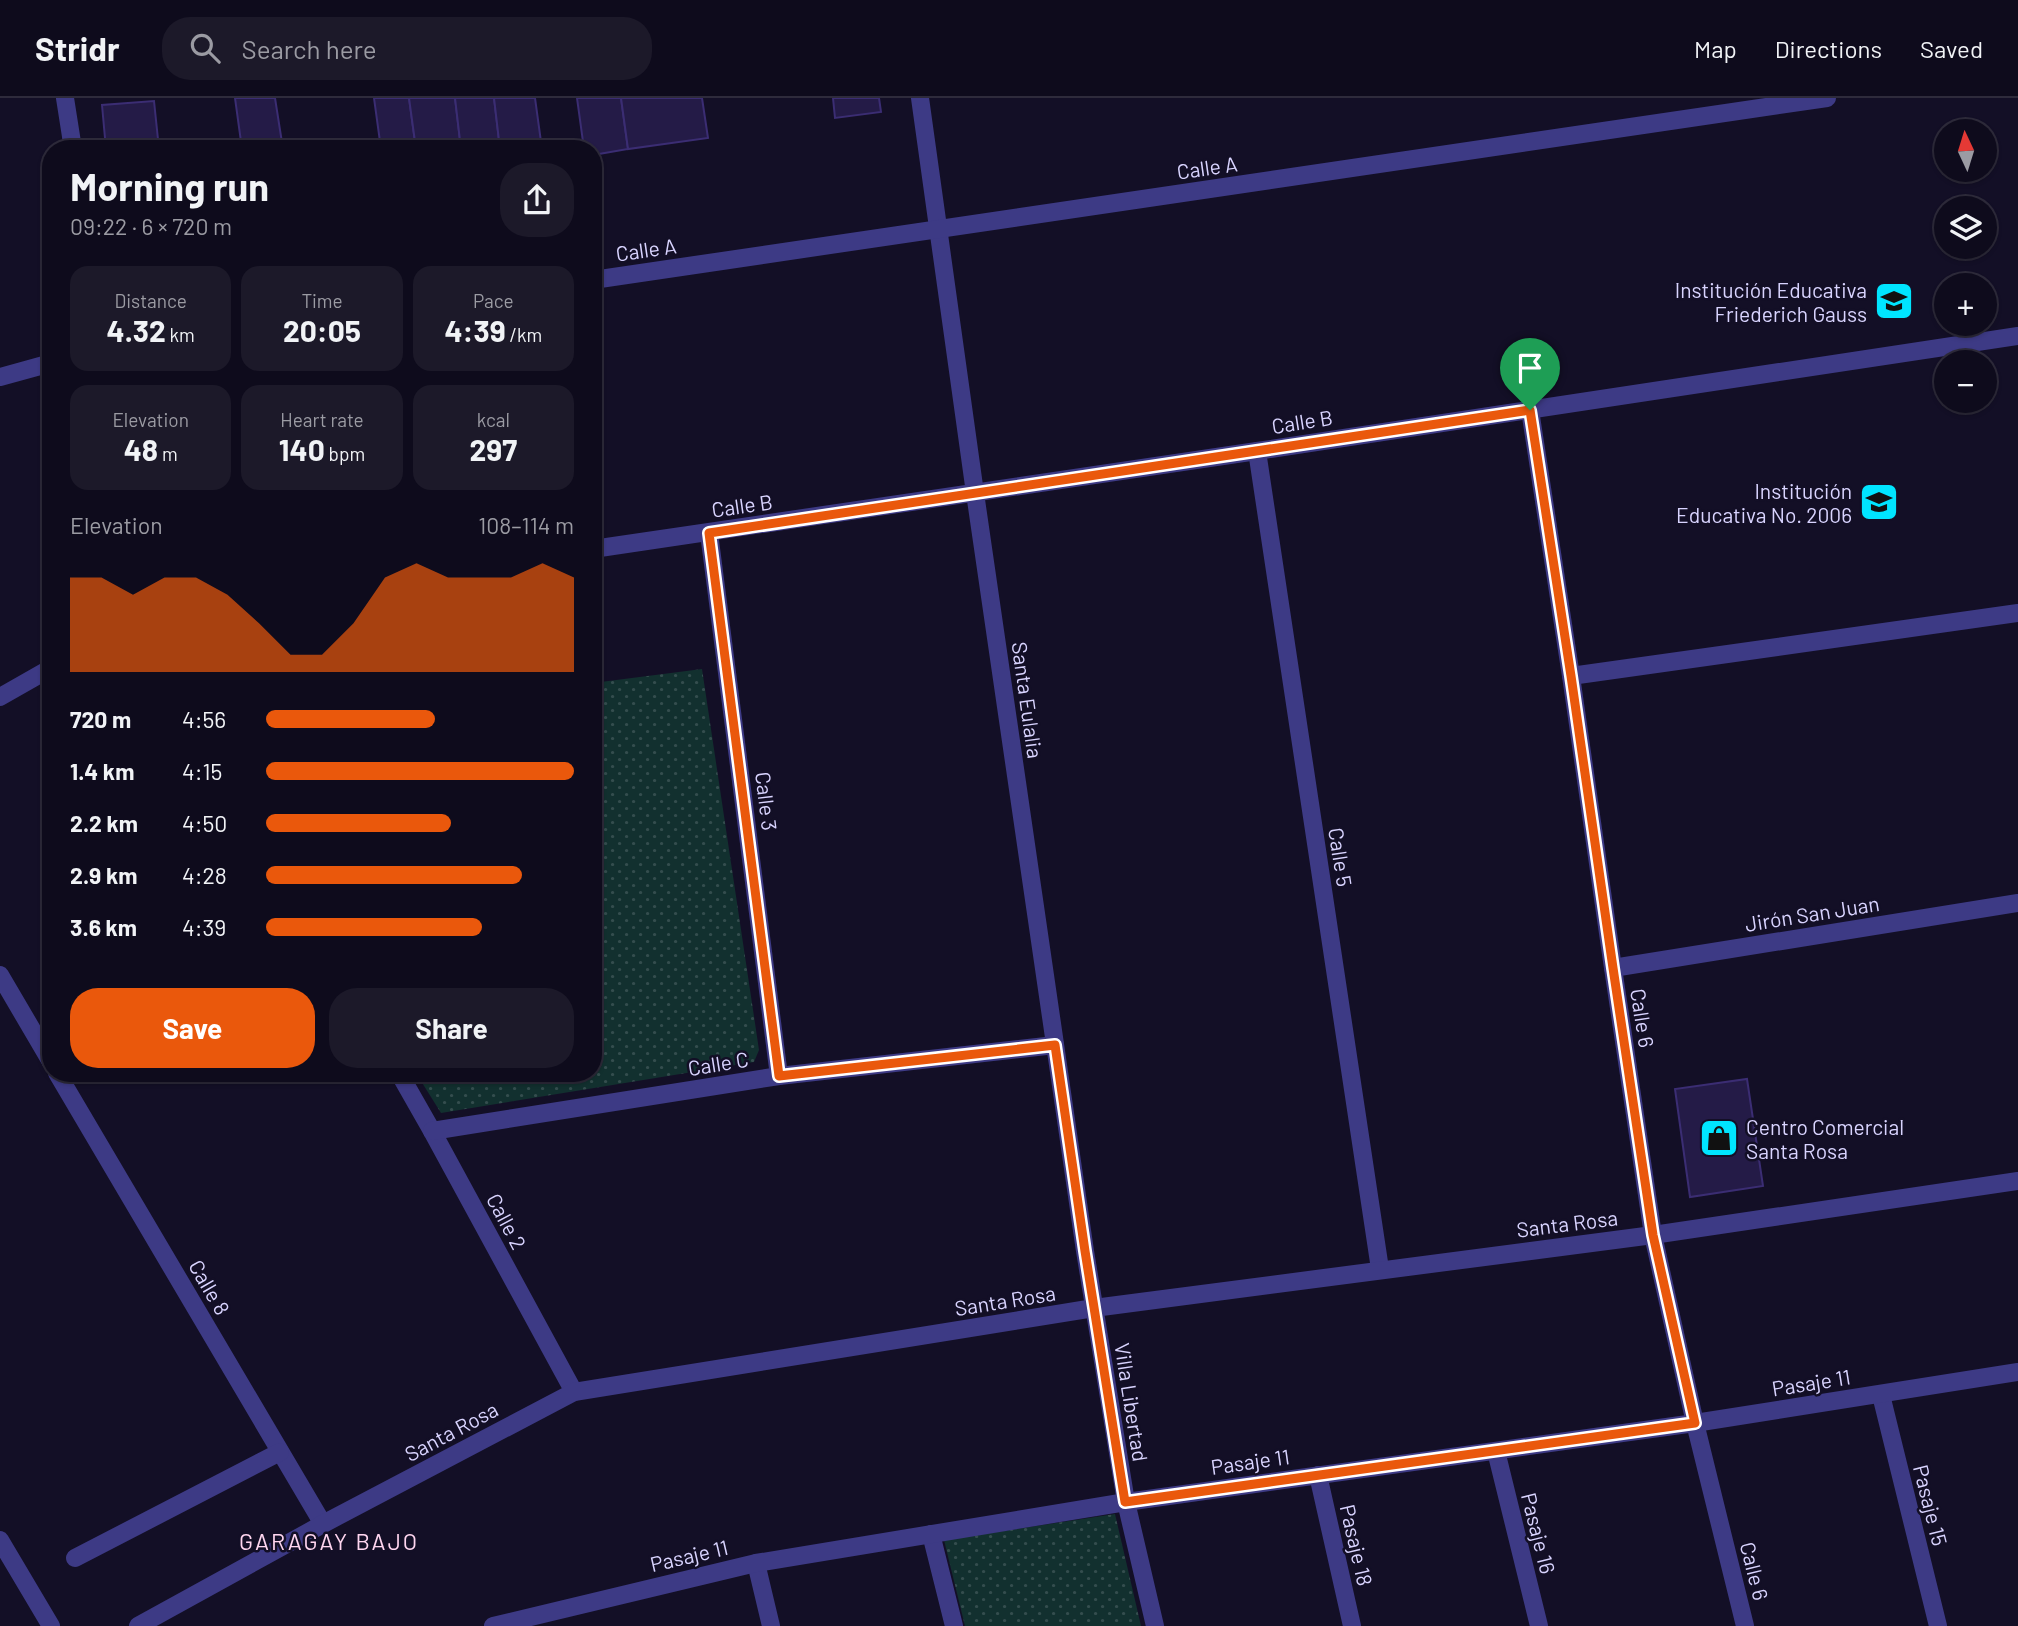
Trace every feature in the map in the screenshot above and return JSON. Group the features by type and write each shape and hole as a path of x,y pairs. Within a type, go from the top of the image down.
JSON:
{"street":[{"path":"65,98 72,140"},
{"name":"Santa Eulalia","path":"920,98 1094,1308"},
{"name":"Calle A","path":"602,279 1827,98"},
{"name":"Calle B","path":"602,548 2018,336"},
{"path":"0,377 42,365"},
{"name":"Calle 6","path":"1530,410 1653,1235 1695,1423 1745,1626"},
{"name":"Calle 5","path":"1257,451 1381,1269"},
{"name":"Calle 3","path":"709,533 779,1076"},
{"path":"1571,676 2018,613"},
{"path":"0,697 42,673"},
{"name":"Jirón San Juan","path":"1613,968 2018,903"},
{"path":"0,975 42,1047"},
{"name":"Calle C","path":"432,1131 779,1076 1055,1045"},
{"name":"Calle 8","path":"62,1082 323,1524"},
{"name":"Calle 2","path":"403,1082 574,1392"},
{"name":"Santa Rosa","path":"138,1626 323,1524 574,1392 1094,1308 1653,1235 2018,1181"},
{"name":"Villa Libertad","path":"1094,1308 1125,1502 1155,1626"},
{"name":"Pasaje 11","path":"493,1626 757,1563 1125,1502 1695,1423 2018,1372"},
{"name":"Pasaje 15","path":"1881,1395 1938,1626"},
{"name":"Pasaje 16","path":"1496,1451 1539,1626"},
{"path":"75,1558 280,1452"},
{"name":"Pasaje 18","path":"1318,1475 1352,1626"},
{"path":"932,1534 954,1626"},
{"path":"0,1540 51,1626"},
{"path":"757,1563 771,1626"}],"green space":[{"path":"702,669 759,1050 754,1062 441,1113 422,1082 602,1082 602,682"},
{"path":"1115,1514 1141,1626 965,1626 944,1540"}],"building":[{"path":"235,98 275,98 282,140 241,140"},
{"path":"374,98 409,98 415,140 380,140"},
{"path":"409,98 455,98 460,140 415,140"},
{"path":"455,98 494,98 499,140 460,140"},
{"path":"494,98 535,98 541,140 499,140"},
{"path":"577,98 621,98 628,149 602,153 602,140 583,140"},
{"path":"621,98 702,98 708,138 628,149"},
{"path":"833,98 879,98 881,112 835,118"},
{"path":"154,101 158,140 105,140 102,105"},
{"name":"Centro Comercial Santa Rosa","path":"1747,1079 1763,1186 1690,1197 1675,1089"}],"place":[{"name":"Institución Educativa Friederich Gauss","path":"1894,301"},
{"name":"Institución Educativa No. 2006","path":"1879,502"},
{"name":"Centro Comercial Santa Rosa","path":"1719,1138"}],"district":[{"name":"GARAGAY BAJO","path":"329,1541"}],"route":[{"path":"1530,410 1653,1235 1695,1423 1125,1502 1055,1045 779,1076 709,533 1530,410"}]}
